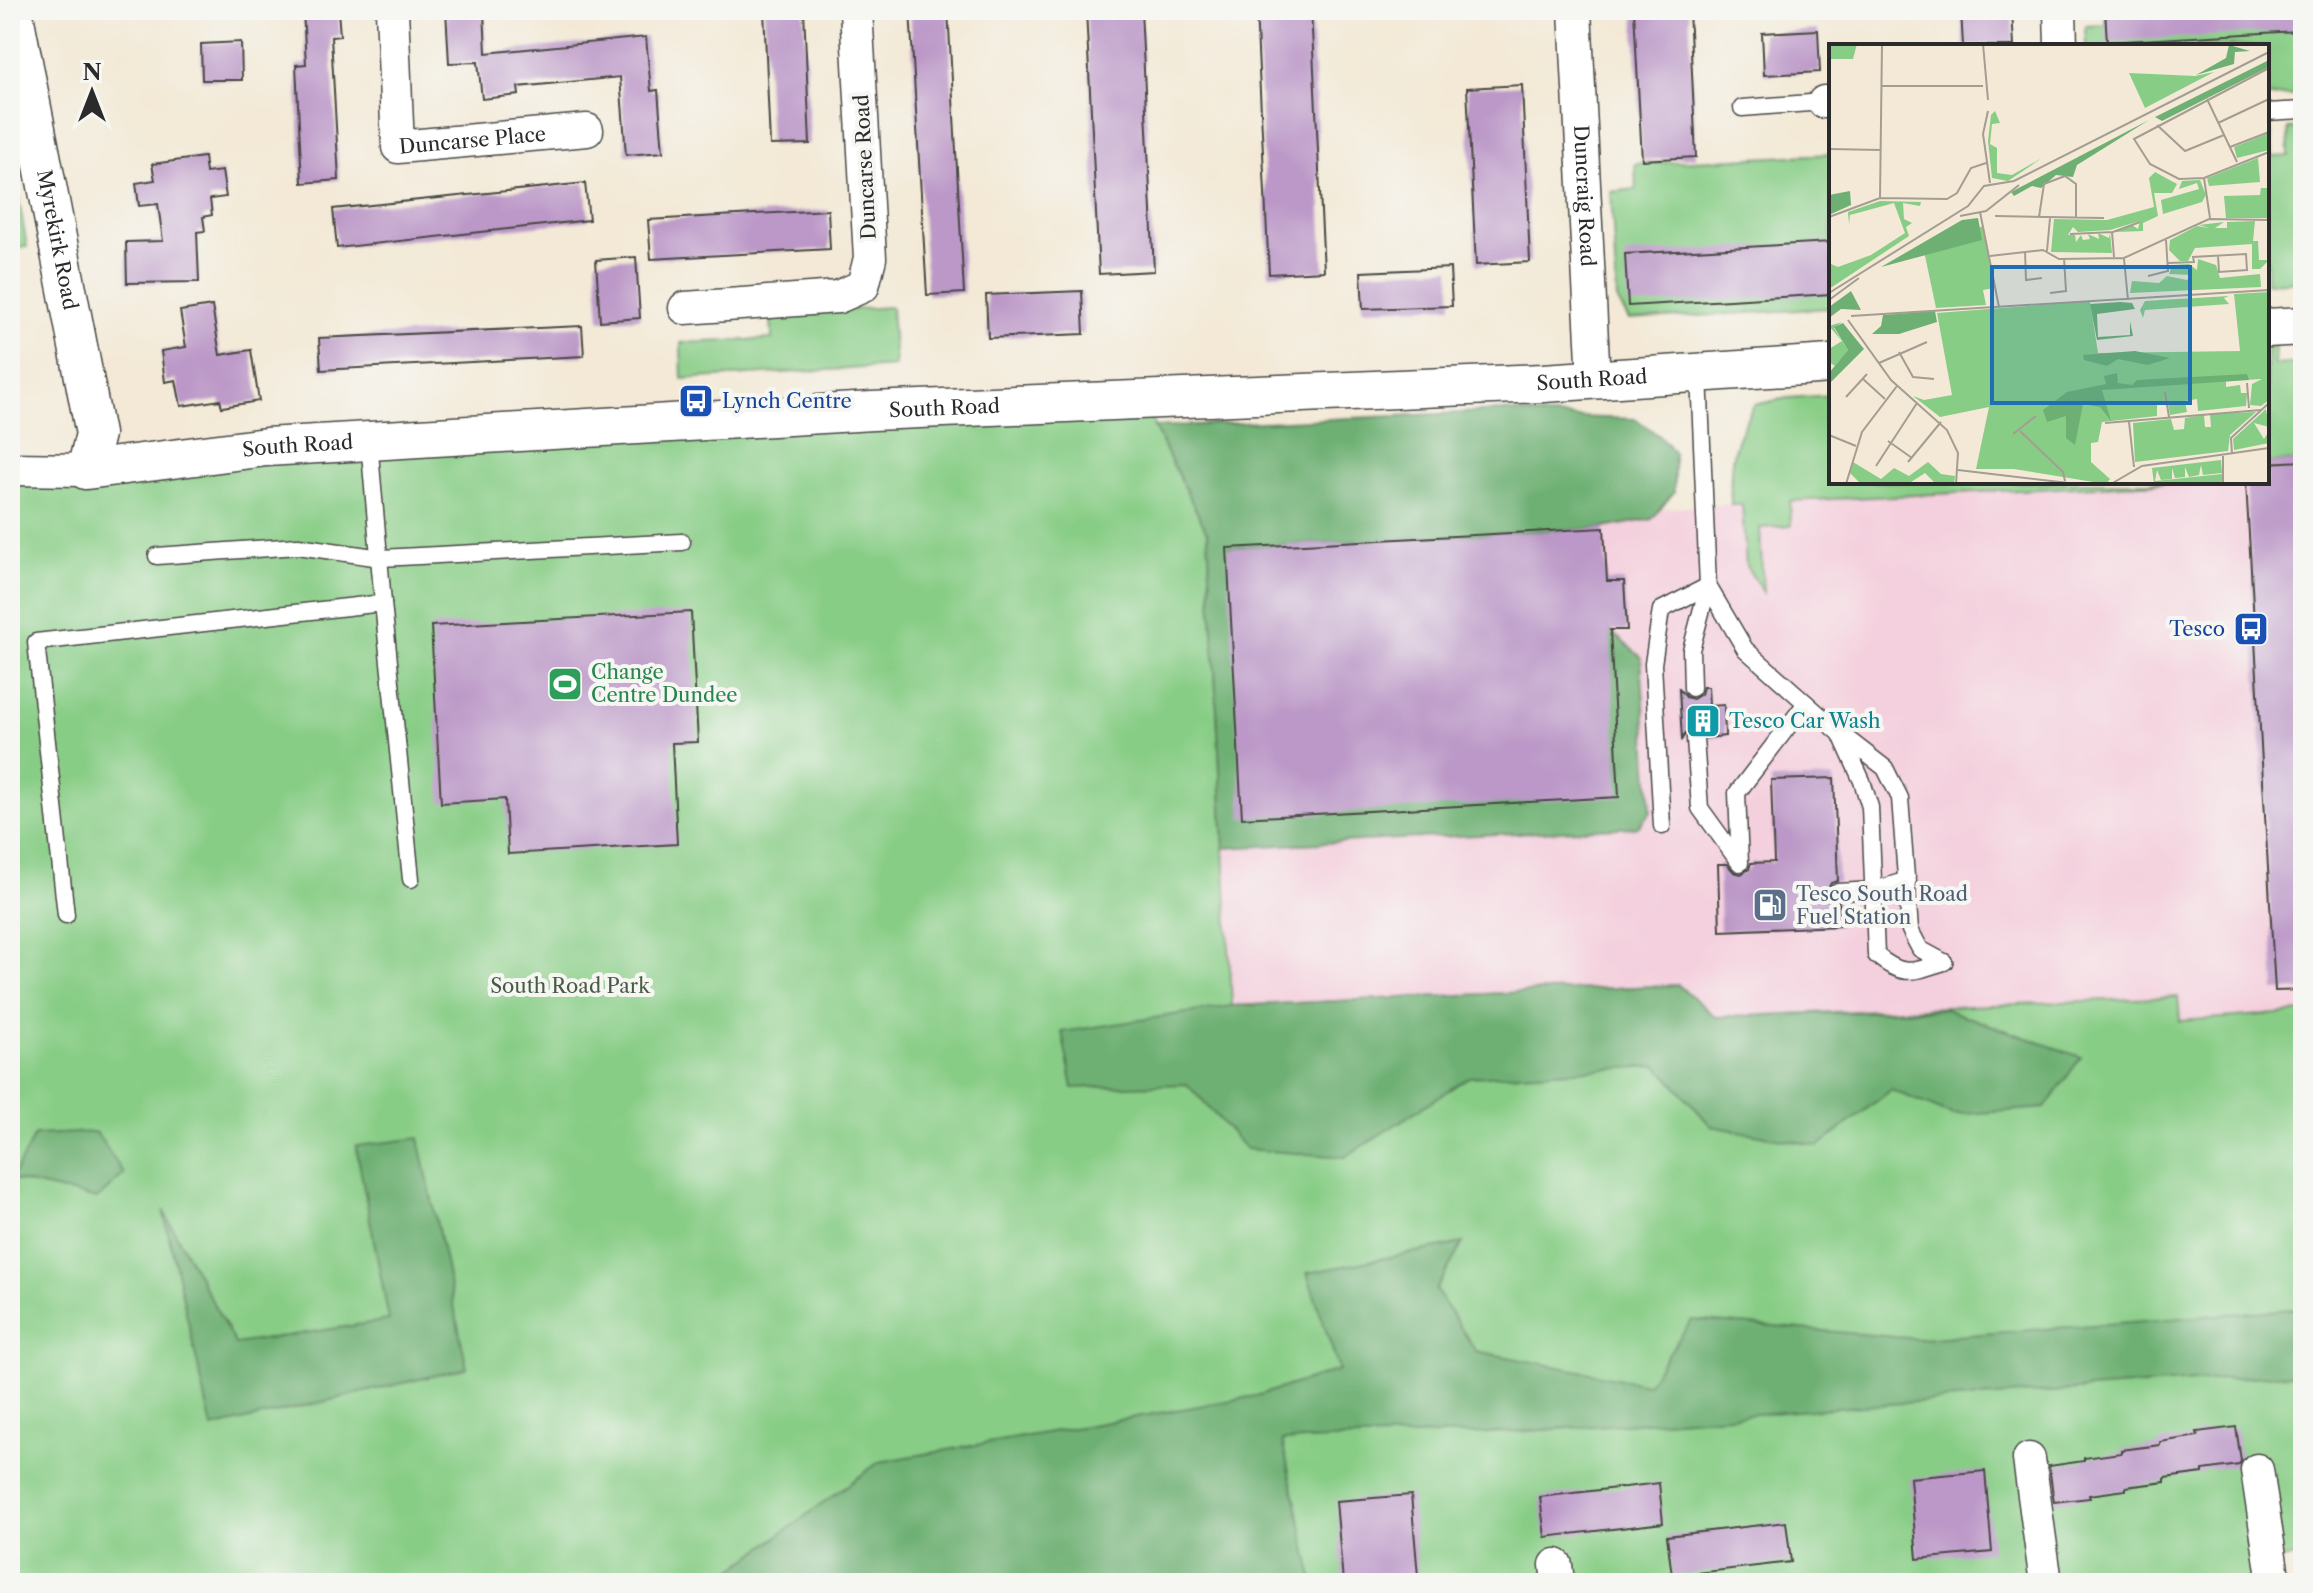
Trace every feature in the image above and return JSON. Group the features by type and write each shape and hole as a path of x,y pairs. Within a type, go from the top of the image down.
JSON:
{"street":[{"name":"Myrekirk Road","path":"13,10 95,434 86,470"},
{"name":"Duncarse Place","path":"392,10 398,147 587,130"},
{"name":"Duncarse Road","path":"685,308 838,297 863,286 870,258 856,10"},
{"name":"Duncraig Road","path":"1575,10 1594,380"},
{"path":"2060,10 2061,44"},
{"path":"2269,328 2303,326"},
{"name":"South Road","path":"10,469 86,470 266,447 872,411 1594,380 1829,364"},
{"path":"2029,1459 2046,1583"},
{"path":"2257,1470 2274,1583"}],"lane":[{"path":"1742,108 1828,102"},
{"path":"2269,112 2303,110"},
{"path":"1692,688 1691,650 1708,586 1699,374"},
{"path":"369,441 411,879"},
{"path":"157,556 298,546 381,558 682,542"},
{"path":"1708,586 1745,649 1841,734 1885,768 1900,798 1910,930 1920,949 1944,962 1915,971 1893,969 1876,955 1870,807 1841,734"},
{"path":"1662,826 1653,664 1661,610 1708,586"},
{"path":"66,915 36,642 383,603"},
{"path":"1695,739 1700,808 1740,863 1737,793 1806,703"},
{"path":"1838,892 1874,890 1908,880"}],"shaded area":[{"path":"2303,461 2303,1012 2179,1021 2178,997 1716,1017 1678,985 1232,1007 1208,534 1789,501 2142,484 2269,484 2269,481"}],"green space":[{"path":"2105,10 2303,10 2303,95 2269,97 2269,44 2086,44 2085,26 2105,25"},
{"path":"2303,128 2303,281 2269,283 2269,130 2273,157 2289,156 2288,129"},
{"path":"10,148 27,247 10,249"},
{"path":"1829,154 1829,308 1629,320 1617,300 1611,192 1636,189 1635,164"},
{"path":"891,307 895,366 682,379 681,343 772,339 771,314"},
{"path":"2275,345 2274,365 2303,363 2303,461 2269,463 2269,346"},
{"path":"1829,395 1829,484 2142,484 1790,501 1791,526 1760,528 1763,592 1746,566 1742,505 1731,505 1732,464 1741,431 1754,405 1787,398"},
{"name":"South Road Park","path":"1152,399 1154,427 1208,534 1232,1006 1678,985 1716,1017 2178,997 2180,1021 2303,1012 2303,1556 2257,1562 2260,1583 10,1583 10,469"},
{"path":"1503,411 1545,416 1636,419 1662,438 1674,453 1674,492 1652,519 1604,528 1228,548 1610,631 1641,657 1651,811 1638,827 1224,848 1208,534 1154,427"},
{"path":"1678,985 1716,1017 1945,1009 2081,1057 2045,1108 1953,1115 1891,1090 1819,1146 1711,1126 1658,1066 1469,1077 1345,1157 1246,1149 1187,1084 1073,1088 1062,1032 1232,1006"},
{"path":"96,1132 124,1174 97,1199 11,1179 35,1135"},
{"path":"419,1138 467,1368 212,1428 163,1210 235,1344 389,1320 356,1146"},
{"path":"1463,1243 1436,1290 1476,1351 1647,1384 1692,1320 1920,1339 2303,1308 2303,1373 1516,1432 1282,1441 1314,1583 714,1583 879,1462 1256,1396 1339,1370 1307,1273"}],"building":[{"path":"303,10 338,10 340,36 331,37 339,180 302,183 296,65 306,64"},
{"path":"446,10 484,10 486,53 646,37 651,91 658,90 663,152 626,155 620,77 518,87 519,95 482,99 478,62 449,63"},
{"path":"764,10 804,10 810,144 770,145"},
{"path":"910,10 948,10 964,293 927,295"},
{"path":"1086,10 1141,10 1154,271 1099,274"},
{"path":"1256,10 1311,10 1324,271 1269,274"},
{"path":"1634,10 1689,10 1696,157 1642,160"},
{"path":"1961,10 2012,10 2014,44 1963,44"},
{"path":"2105,10 2299,10 2299,31 2107,42"},
{"path":"1818,30 1820,72 1764,75 1762,33"},
{"path":"241,42 242,80 202,80 201,44"},
{"path":"1522,85 1530,262 1476,265 1467,88"},
{"path":"204,157 206,173 222,171 226,197 210,199 212,215 203,217 205,231 197,232 199,282 127,283 126,242 163,241 158,204 139,206 136,183 155,180 152,164"},
{"path":"585,183 589,220 337,248 333,209"},
{"path":"828,210 830,249 651,259 648,220"},
{"path":"1829,242 1829,294 1628,306 1625,254"},
{"path":"636,257 640,318 600,321 596,260"},
{"path":"1450,268 1452,306 1363,309 1361,272"},
{"path":"1082,291 1084,334 988,338 986,295"},
{"path":"212,306 220,355 251,350 259,401 222,407 220,400 181,406 176,380 165,382 161,351 186,347 180,311"},
{"path":"582,326 584,356 321,370 319,338"},
{"path":"2303,461 2303,990 2275,991 2246,484 2269,484 2269,463"},
{"path":"1604,528 1607,581 1624,581 1627,630 1610,630 1619,797 1242,818 1227,548"},
{"name":"Change Centre Dundee","path":"691,612 698,742 672,743 677,844 508,854 505,799 441,803 431,626"},
{"name":"Tesco Car Wash","path":"1703,687 1708,687 1709,706 1724,705 1725,736 1706,738 1700,730 1693,728 1682,739 1679,689 1686,697 1693,699 1701,694"},
{"path":"1834,778 1838,881 1831,883 1827,892 1829,899 1839,903 1840,926 1720,931 1718,864 1727,864 1734,872 1741,874 1749,869 1751,863 1774,862 1771,780"},
{"path":"2236,1427 2239,1465 2165,1478 2165,1482 2126,1487 2126,1490 2089,1495 2090,1498 2054,1502 2049,1466 2160,1445 2160,1442 2198,1436 2197,1432"},
{"path":"1985,1471 1992,1552 1917,1559 1910,1478"},
{"path":"1659,1483 1663,1523 1545,1537 1540,1497"},
{"path":"1411,1495 1418,1576 1343,1582 1336,1501"},
{"path":"1786,1522 1791,1562 1672,1576 1667,1536"}],"place":[{"name":"Lynch Centre","path":"696,401"},
{"name":"Tesco","path":"2251,629"},
{"name":"Change Centre Dundee","path":"565,684"},
{"name":"Tesco Car Wash","path":"1703,721"},
{"name":"Tesco South Road Fuel Station","path":"1770,905"}]}
